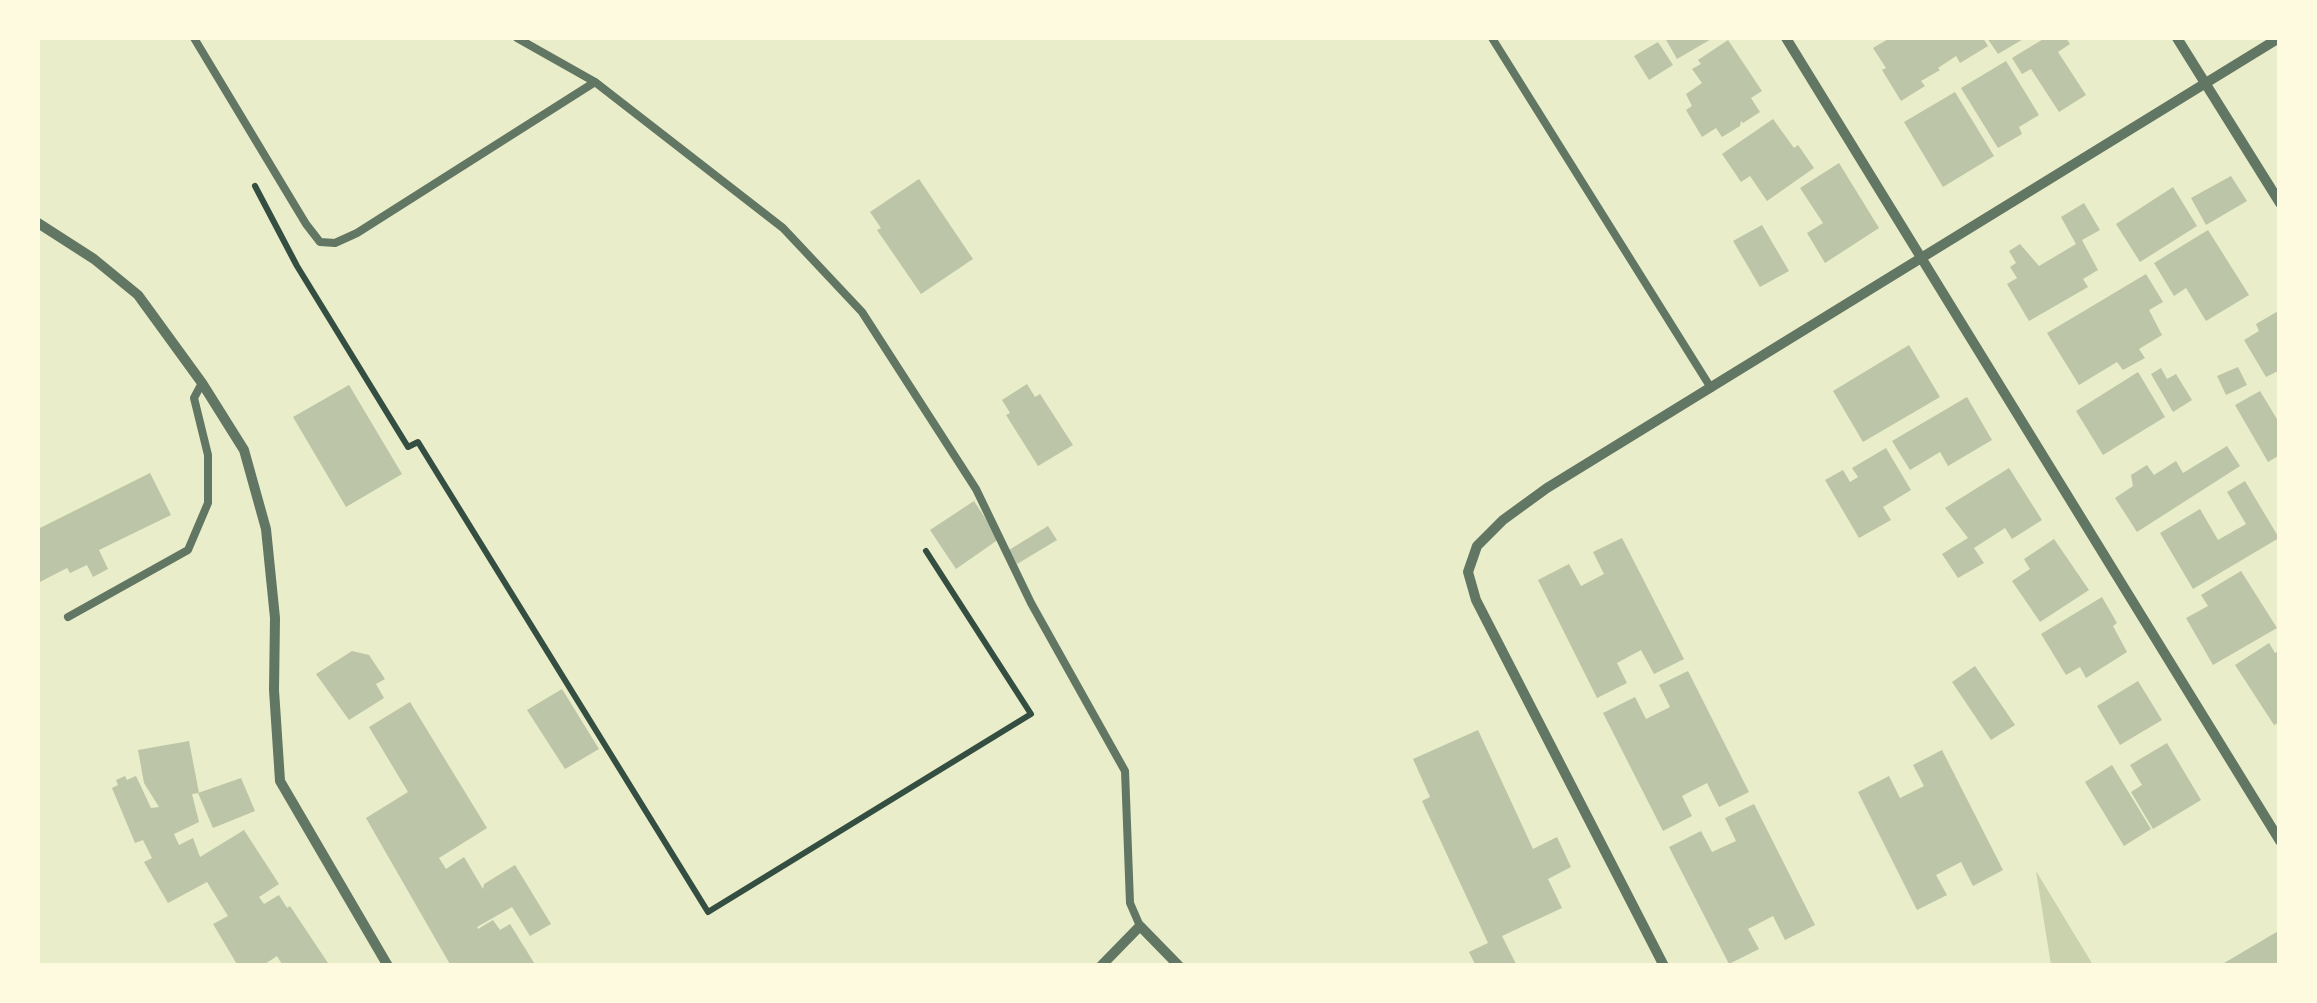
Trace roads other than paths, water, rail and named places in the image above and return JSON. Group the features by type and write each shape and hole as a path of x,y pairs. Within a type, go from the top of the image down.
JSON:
{"street":[{"path":"1786,38 2280,840"},
{"path":"2177,38 2280,202"},
{"path":"1664,966 1476,600 1468,572 1477,546 1503,520 1547,488 2279,38"},
{"path":"38,223 94,259 138,295 244,450 266,529 275,618 274,690 280,782 388,966"},
{"path":"1101,966 1140,926 1179,966"}],"lane":[{"path":"194,38 320,242 334,243 358,233 595,82"},
{"path":"518,38 595,82 783,228 862,312 976,489 1031,603 1125,771 1130,902 1140,926"},
{"path":"1492,38 1711,388"},
{"path":"68,617 188,550 208,503 208,455 194,398 202,384"}]}
